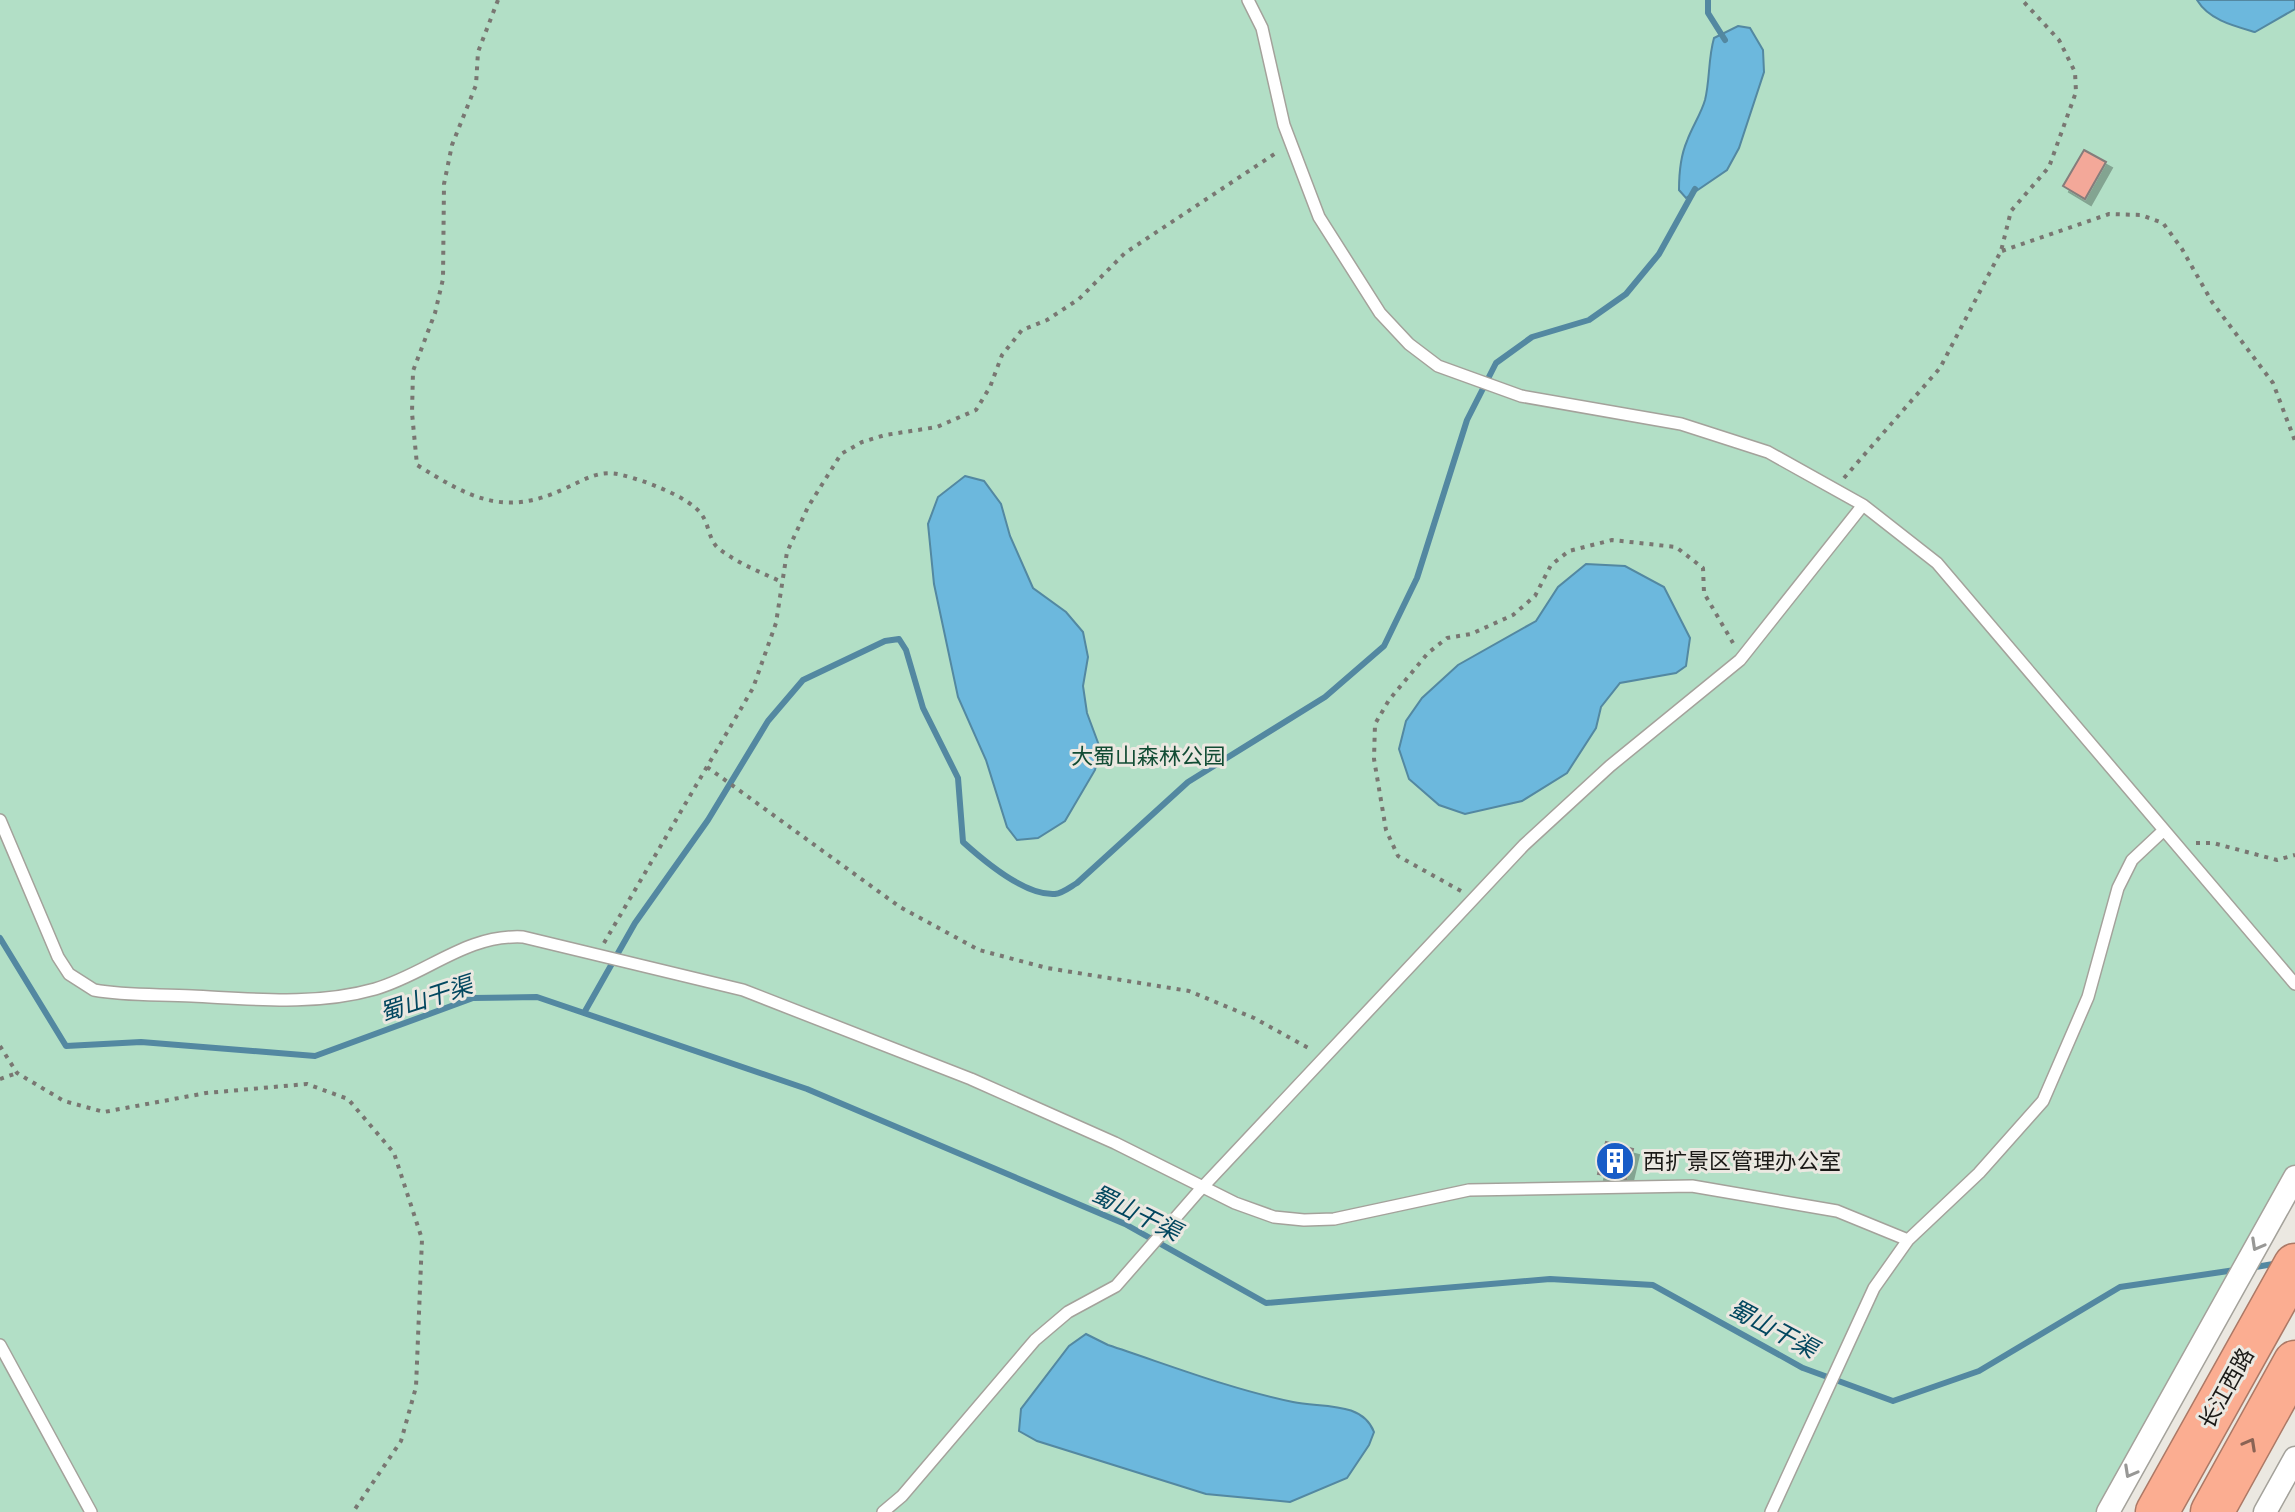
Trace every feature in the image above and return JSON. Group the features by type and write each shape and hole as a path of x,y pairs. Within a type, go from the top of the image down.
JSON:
{"highway":[{"name":"长江西路","path":"2157,1512 2295,1265"},
{"path":"2212,1512 2295,1362"}],"street":[{"path":"2108,1512 2295,1177"},
{"path":"2265,1512 2295,1458"}],"lane":[{"path":"1248,0 1262,28 1284,125 1319,217 1380,313 1409,344 1438,366 1521,396 1681,424 1768,452 1863,505 1937,563 2295,984"},
{"path":"883,1512 902,1496 1035,1340 1068,1312 1116,1286 1201,1189 1524,845 1610,766 1740,660 1863,505"},
{"path":"0,820 58,957 69,974 94,990 306,1001 392,984 478,942 503,936 523,937 743,990 971,1079 1115,1143 1201,1189 1274,1217 1334,1219 1469,1190 1692,1186 1837,1211 1908,1240"},
{"path":"1771,1512 1874,1288 1908,1240 1979,1173 2043,1101 2088,997 2118,888 2132,860 2164,830"},
{"path":"0,1345 91,1512"}],"path":[{"path":"498,0 478,52 476,85 452,145 444,184 443,279 435,313 413,371 412,413 417,465 452,487 498,504 538,499 594,474 620,474 681,498 702,515 715,545 744,565 782,582"},
{"path":"1834,489 1940,368 2001,251 2011,211 2049,167 2076,92 2075,72 2059,40 2022,0"},
{"path":"601,956 753,688 776,623 787,552 808,507 841,454 862,442 937,427 976,410 990,387 1002,355 1022,330 1047,320 1079,299 1125,253 1291,143"},
{"path":"2001,251 2109,214 2141,215 2163,223 2182,249 2212,302 2273,383 2295,441"},
{"path":"1474,898 1398,856 1386,830 1374,759 1375,724 1389,700 1428,653 1447,638 1471,634 1513,615 1535,596 1551,565 1569,551 1612,540 1676,547 1703,568 1704,593 1740,660"},
{"path":"707,767 900,907 979,950 1047,968 1189,991 1254,1018 1325,1057"},
{"path":"2174,842 2213,843 2277,860 2295,855"},
{"path":"0,1046 17,1073 64,1101 104,1112 206,1093 307,1084 348,1099 394,1153 422,1239 416,1387 401,1441 353,1512"},
{"path":"0,1079 17,1073"}],"green space":[{"name":"大蜀山森林公园","path":"0,0 2295,0 2295,1177 2108,1512 0,1512"}],"water":[{"path":"2197,0 2295,0 2295,9 2255,32 2215,17"},
{"path":"1738,26 1750,28 1763,50 1764,72 1739,148 1727,170 1686,198 1679,190 1681,159 1705,100 1714,38"},
{"path":"965,476 984,481 1001,504 1010,536 1033,588 1066,612 1083,632 1088,657 1083,686 1087,713 1100,748 1095,770 1065,821 1038,838 1017,840 1007,827 986,760 958,697 934,584 928,524 938,497"},
{"path":"1586,564 1625,566 1664,587 1690,638 1686,666 1676,673 1620,683 1601,707 1596,728 1567,773 1522,801 1465,814 1439,805 1409,779 1399,749 1406,721 1422,698 1458,665 1536,621 1558,587"},
{"path":"1086,1334 1108,1345 1246,1390 1293,1402 1351,1410 1368,1422 1374,1432 1347,1478 1290,1502 1206,1494 1037,1441 1019,1431 1021,1409 1069,1346"}],"building":[{"path":"2084,150 2106,162 2085,199 2063,186"},
{"name":"西扩景区管理办公室","path":"1606,1142 1633,1149 1626,1179 1598,1174"}],"waterway":[{"path":"1708,0 1708,13 1725,40"},
{"path":"584,1013 635,923 708,820 768,721 803,680 885,641 899,639 906,650 923,708 958,778 963,842 1006,876 1031,889 1055,894 1077,883 1188,782 1325,697 1384,646 1417,578 1467,420 1496,363 1532,337 1589,320 1626,294 1659,254 1695,189"},
{"name":"蜀山干渠","path":"0,938 66,1046 141,1042 315,1056 473,998 537,997 807,1089 1125,1224 1266,1303 1550,1279 1653,1285 1803,1368 1893,1401 1979,1371 2120,1287 2235,1270"},
{"name":"蜀山干渠","path":"2250,1268 2279,1263"}],"place":[{"name":"西扩景区管理办公室","path":"1615,1161"}]}
